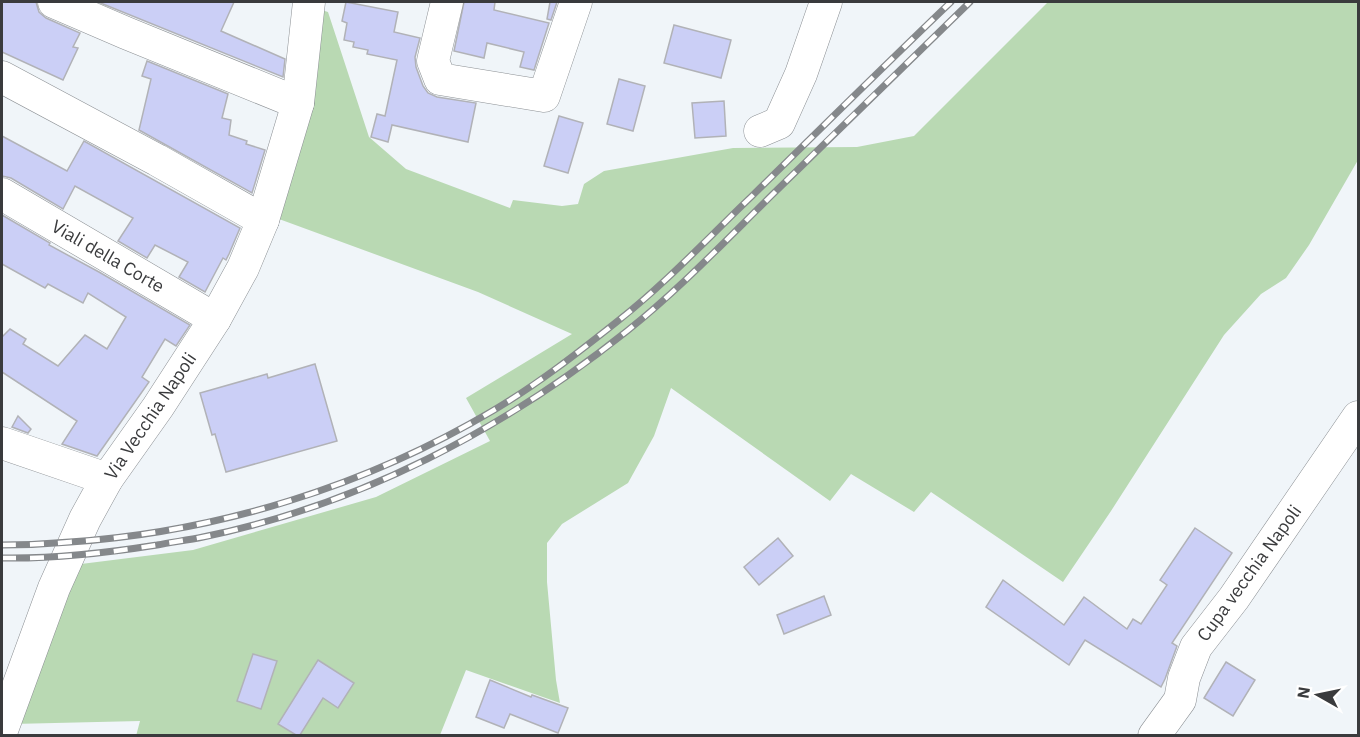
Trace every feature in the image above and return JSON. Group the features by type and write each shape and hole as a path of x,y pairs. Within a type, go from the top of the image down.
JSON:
{"street":[{"path":"54,2 297,103"},
{"name":"Via Vecchia Napoli","path":"2,730 54,588 85,519 107,479 158,407 215,319 243,268 263,220 297,103 309,2"},
{"path":"447,2 433,61 440,79 544,96 576,2"},
{"path":"760,131 779,123 801,74 826,2"},
{"path":"2,77 263,220"},
{"name":"Viali della Corte","path":"2,194 215,319"},
{"name":"Cupa vecchia Napoli","path":"1154,735 1180,700 1184,678 1196,646 1234,598 1359,417"},
{"path":"2,442 107,479"}],"green space":[{"path":"1048,2 1358,2 1358,160 1309,245 1286,278 1261,294 1224,335 1063,582 931,492 914,512 851,474 830,501 671,388 654,436 628,483 562,524 547,543 547,582 560,703 466,670 440,735 136,736 140,721 12,724 73,565 193,550 376,497 490,441 466,398 572,334 478,292 279,219 318,9 328,12 369,137 406,169 510,208 513,200 562,206 578,204 584,184 604,171 733,148 857,147 914,136"}],"building":[{"path":"2,2 36,2 39,12 46,18 80,33 73,47 78,48 63,80 2,52"},
{"path":"98,2 234,2 221,31 285,59 283,77"},
{"path":"346,2 398,12 394,32 420,38 415,57 416,67 428,93 437,97 476,103 468,142 392,125 388,142 371,137 377,114 385,116 397,60 367,54 368,50 353,47 354,42 344,40 347,23 342,21"},
{"path":"464,2 495,2 494,10 549,23 534,70 520,67 524,52 487,43 484,58 454,51"},
{"path":"550,2 557,2 551,20 547,19"},
{"path":"674,25 731,40 721,78 664,63"},
{"path":"147,61 228,94 222,118 231,120 229,135 265,150 252,193 139,130 151,79 142,76"},
{"path":"619,79 645,86 633,131 607,124"},
{"path":"724,101 726,136 695,138 692,103"},
{"path":"559,116 583,123 568,173 544,166"},
{"path":"2,136 67,171 84,141 240,228 226,260 223,258 205,292 179,277 188,262 155,245 147,258 118,241 133,218 75,186 63,209 11,178 2,176"},
{"path":"2,215 50,243 49,245 190,325 176,346 165,339 142,377 149,382 97,456 62,444 77,421 2,372 2,337 10,329 26,339 23,344 58,366 85,335 107,349 126,317 88,293 83,303 48,284 45,288 2,264"},
{"path":"315,364 337,441 226,472 200,393 267,374 268,378"},
{"path":"18,416 31,429 28,433 12,427"},
{"path":"1195,528 1232,553 1172,643 1177,646 1161,687 1085,640 1069,665 986,607 1003,580 1064,625 1084,597 1127,629 1133,619 1141,624 1167,585 1160,580"},
{"path":"778,538 793,556 759,585 744,567"},
{"path":"824,596 831,615 784,634 777,615"},
{"path":"253,654 277,661 261,709 237,701"},
{"path":"318,660 354,683 338,708 323,698 300,735 296,735 278,724"},
{"path":"1226,662 1255,680 1233,716 1204,698"},
{"path":"490,680 531,697 532,695 568,708 558,733 510,714 504,728 476,717"}],"railway":[{"path":"2,545 125,537 181,528 290,501 343,483 395,461 494,410 558,367 653,291 951,2"},
{"path":"2,558 119,551 203,537 261,523 373,484 479,431 580,367 666,298 970,2"}]}
